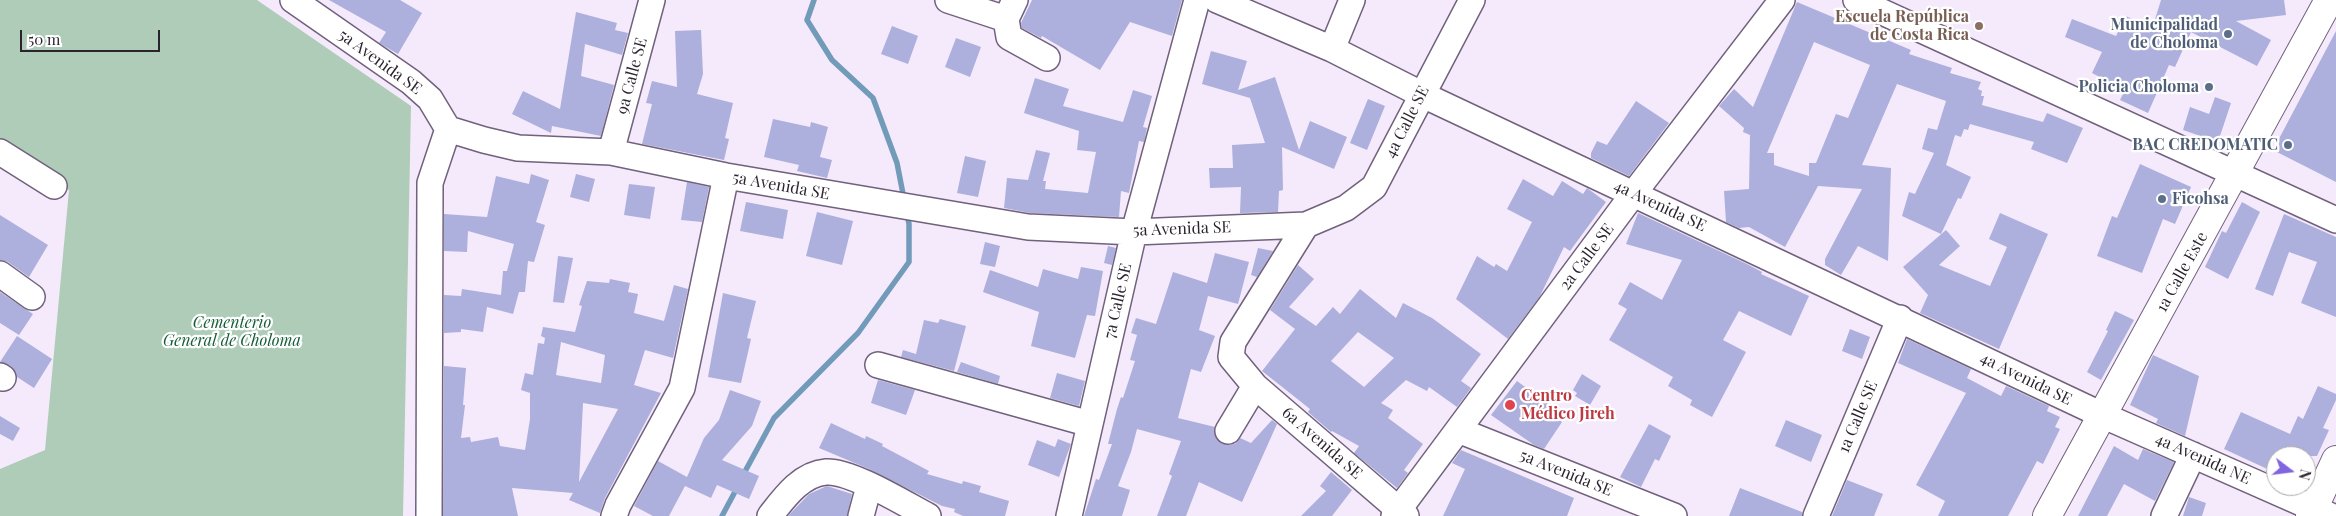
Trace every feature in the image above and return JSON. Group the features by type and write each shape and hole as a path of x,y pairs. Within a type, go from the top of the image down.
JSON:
{"main road":[{"name":"1a Calle Este","path":"2047,516 2329,0"},
{"path":"2318,513 2336,460"}],"street":[{"name":"5a Avenida SE","path":"293,0 411,82 430,99 448,129 518,148 612,152 726,176 1028,227 1134,232 1312,223"},
{"name":"9a Calle SE","path":"612,152 652,0"},
{"path":"948,0 1010,10 1009,36 1047,58"},
{"name":"7a Calle SE","path":"1068,516 1134,232 1197,0"},
{"name":"4a Avenida SE","path":"1217,0 1332,48 1421,94 1900,318 2102,415"},
{"path":"1332,48 1352,0"},
{"name":"4a Calle SE","path":"1312,223 1346,208 1374,187 1421,94 1472,0"},
{"name":"2a Calle SE","path":"1400,514 1458,430 1634,193 1782,0"},
{"path":"1856,0 2336,220"},
{"path":"429,516 430,183 448,129"},
{"path":"0,152 54,186"},
{"path":"614,516 618,505 682,388 726,176"},
{"name":"6a Avenida SE","path":"1312,223 1233,342 1230,357 1256,386 1400,514"},
{"path":"0,274 32,297"},
{"name":"1a Calle SE","path":"1816,516 1900,318"},
{"path":"878,365 1090,424"},
{"path":"1228,431 1256,386"},
{"name":"4a Avenida NE","path":"2102,415 2318,513"},
{"name":"5a Avenida SE","path":"1458,430 1674,516"},
{"path":"2164,516 2193,455"},
{"path":"770,516 785,496 806,478 827,472 851,476 928,516"},
{"path":"861,516 869,486"}],"green space":[{"name":"Cementerio General de Choloma","path":"0,0 257,0 411,106 403,516 0,516 0,469 45,450 69,190 0,139"}],"building":[{"path":"329,0 400,0 422,13 398,54 379,43 386,32"},
{"path":"1032,0 1182,0 1172,36 1130,22 1100,70 1042,36 1041,38 1022,28 1021,23"},
{"path":"2161,0 2284,0 2286,15 2236,21 2271,40 2257,66 2191,32 2175,67 2169,65 2148,113 2120,100 2125,90 2092,73 2102,52 2065,37 2072,19 2116,36 2126,16 2152,29"},
{"path":"1797,2 1911,50 1909,54 1952,68 1950,73 1981,82 1978,89 1982,91 1981,96 1984,96 1982,105 2043,122 2047,113 2083,128 2067,163 2031,149 2034,142 1970,124 1968,130 1964,129 1961,137 1955,135 1946,165 1971,177 1961,199 1958,198 1941,234 1902,216 1909,192 1915,194 1934,153 1922,149 1928,128 1937,130 1946,101 1897,84 1862,165 1891,168 1888,261 1858,246 1841,275 1825,265 1825,259 1862,189 1818,186 1785,247 1749,227 1739,228 1726,222 1724,191 1749,189 1750,135 1743,132 1744,128 1719,106 1734,89 1753,107","holes":["1814,42 1870,65 1848,118 1836,114 1816,163 1809,163 1809,176 1774,165 1774,153 1767,153"]},
{"path":"576,12 617,23 615,30 628,33 622,55 585,44 581,76 614,85 601,136 552,126 551,133 512,114 523,91 560,109"},
{"path":"892,26 918,36 908,64 881,54"},
{"path":"701,30 703,74 697,94 733,103 725,138 729,139 724,160 642,144 652,104 646,103 652,81 677,87 675,31"},
{"path":"2336,31 2336,182 2273,150"},
{"path":"956,38 981,47 970,77 945,67"},
{"path":"1211,51 1247,61 1238,90 1275,77 1299,150 1310,121 1347,137 1334,169 1282,147 1283,190 1279,191 1278,212 1240,213 1241,187 1210,188 1209,168 1233,168 1232,145 1265,143 1250,98 1202,84"},
{"path":"1035,78 1069,89 1063,106 1123,122 1133,90 1152,96 1143,127 1147,128 1144,142 1139,141 1129,193 1121,191 1119,217 1030,213 1004,208 1007,178 1028,180 1036,150 1050,153 1043,181 1046,181 1045,189 1088,193 1096,152 1077,150 1079,131 1024,113"},
{"path":"2215,97 2231,103 2218,142 2183,130 2190,107 2209,114"},
{"path":"1368,99 1385,106 1367,150 1350,143"},
{"path":"1636,101 1669,123 1629,176 1591,158 1591,153 1597,141 1607,145"},
{"path":"773,119 810,127 811,122 828,127 820,157 832,160 827,178 797,171 799,165 764,157"},
{"path":"965,156 986,161 978,197 957,193"},
{"path":"2140,164 2191,187 2175,224 2163,219 2142,273 2097,256 2112,216 2117,218"},
{"path":"531,174 549,180 536,222 545,225 534,262 528,261 525,292 519,292 513,314 487,307 483,332 461,329 461,332 444,333 444,295 461,296 462,289 501,295 503,271 507,271 514,244 468,231 467,252 444,251 444,214 487,217 496,176 529,184"},
{"path":"576,174 595,179 589,202 570,197"},
{"path":"1523,179 1553,196 1562,181 1583,194 1587,188 1606,202 1570,251 1564,247 1540,296 1508,339 1456,299 1477,256 1494,267 1496,264 1507,271 1532,222 1507,209"},
{"path":"687,182 709,187 702,222 681,220"},
{"path":"629,184 655,187 650,219 624,215"},
{"path":"746,202 788,210 783,239 740,231"},
{"path":"2242,202 2260,212 2228,279 2205,267 2222,231 2226,233"},
{"path":"817,212 853,221 842,265 806,256"},
{"path":"1638,213 1747,264 1762,272 1761,274 1809,296 1791,336 1739,311 1723,340 1746,352 1712,417 1690,405 1692,400 1668,386 1673,377 1609,340 1627,309 1618,304 1630,282 1662,300 1682,260 1626,244"},
{"path":"2000,213 2048,234 1999,349 1920,313 1928,295 1903,267 1946,230 1960,246 1939,265 1990,286 2007,247 1989,239"},
{"path":"2284,214 2336,237 2336,317 2301,303 2317,262 2289,252 2273,296 2255,289"},
{"path":"0,215 48,245 29,277 8,262 0,260"},
{"path":"985,242 1000,246 995,267 980,264"},
{"path":"1108,246 1116,248 1112,265 1104,263"},
{"path":"1258,248 1273,251 1257,277 1251,275"},
{"path":"1215,253 1249,262 1238,304 1208,296 1199,330 1215,336 1201,372 1191,369 1178,418 1215,427 1216,438 1227,445 1235,444 1240,438 1251,443 1272,420 1277,424 1242,502 1199,482 1186,516 1157,516 1172,476 1169,474 1181,441 1137,429 1131,452 1118,486 1130,490 1122,516 1084,516 1096,479 1099,480 1112,444 1108,444 1117,409 1121,397 1123,398 1135,361 1130,360 1137,335 1131,333 1136,318 1156,324 1173,272 1207,283"},
{"path":"558,256 573,258 564,303 553,302"},
{"path":"1298,265 1314,279 1289,307 1316,326 1333,307 1340,314 1360,289 1396,318 1403,303 1432,318 1481,354 1461,381 1471,388 1457,407 1429,387 1427,391 1406,380 1381,403 1393,410 1388,418 1423,444 1404,470 1408,473 1397,488 1354,453 1359,446 1331,432 1308,412 1310,409 1262,371 1295,329 1270,310","holes":["1358,332 1394,358 1364,387 1331,361"]},
{"path":"1081,267 1103,271 1095,316 1087,315 1075,358 1031,346 1039,312 983,292 990,270 1038,287 1043,269 1078,279"},
{"path":"610,279 630,283 628,292 638,294 634,313 664,321 674,285 688,289 673,358 645,350 634,385 661,393 605,498 600,513 569,500 573,493 512,488 518,516 443,516 444,366 466,368 463,405 465,405 461,438 470,437 471,442 498,437 500,446 525,450 530,419 530,393 521,390 525,373 533,375 538,343 544,344 545,338 541,336 543,327 575,332 582,306 579,305 587,281 609,283","holes":["561,342 605,355 601,383 556,375","583,403 618,409 579,482"]},
{"path":"0,292 33,314 19,335 0,323"},
{"path":"723,293 756,301 747,338 751,339 741,383 708,377"},
{"path":"2115,311 2134,320 2101,380 2087,372 2108,331 2106,330"},
{"path":"940,319 966,326 954,371 901,357 903,350 916,354 924,320 938,323"},
{"path":"1850,329 1870,337 1862,359 1842,351"},
{"path":"17,336 52,359 34,388 17,377 11,366 0,362"},
{"path":"1907,339 1971,369 1967,378 2001,396 2006,386 2049,406 2047,411 2060,417 2055,427 2060,429 2043,464 2037,461 2008,516 1938,516 1945,501 1916,485 1966,393 1898,363"},
{"path":"2153,355 2199,376 2185,436 2156,423 2158,419 2130,405"},
{"path":"961,362 1000,376 998,384 957,372"},
{"path":"1057,373 1085,381 1079,406 1050,398"},
{"path":"1582,374 1601,386 1590,405 1575,396 1577,393 1573,390"},
{"path":"878,380 915,390 906,415 871,403"},
{"path":"1517,381 1552,407 1548,412 1562,422 1544,449 1534,445 1491,415"},
{"path":"2318,386 2336,394 2336,400 2323,428 2329,430 2317,456 2316,446 2266,446 2266,468 2224,449 2241,412 2290,434 2298,416 2303,419"},
{"path":"730,390 761,401 752,426 722,460 759,476 749,499 717,485 711,498 685,486 669,516 653,516 634,506 658,461 687,477 704,438 719,420"},
{"path":"0,416 20,428 13,441 0,434"},
{"path":"1786,420 1822,435 1811,462 1775,446"},
{"path":"831,423 865,439 866,436 883,444 882,446 929,471 927,474 962,484 963,481 981,486 979,492 1009,501 1005,516 963,516 954,512 955,509 942,506 869,469 819,448"},
{"path":"1649,424 1671,436 1659,461 1655,459 1641,487 1620,477"},
{"path":"1058,439 1071,444 1059,477 1028,465 1037,440 1055,447"},
{"path":"2114,446 2138,460 2143,449 2174,462 2155,501 2124,484 2107,516 2078,516"},
{"path":"1461,450 1574,498 1567,516 1443,516 1465,469 1452,463"},
{"path":"1331,472 1352,490 1332,516 1301,516 1326,491 1320,486"},
{"path":"1847,480 1883,494 1874,516 1832,516"},
{"path":"827,486 852,494 847,516 788,516 809,494"},
{"path":"1740,488 1802,512 1802,516 1729,516"},
{"path":"2189,497 2206,503 2202,516 2183,516"}],"waterway":[{"path":"814,0 807,20 832,60 873,98 897,163 904,199"},
{"path":"742,477 774,418 858,333 909,262 909,224 907,213"},
{"path":"722,516 737,488"}],"place":[{"name":"Escuela República de Costa Rica","path":"1979,26"},
{"name":"Municipalidad de Choloma","path":"2228,34"},
{"name":"Policia Choloma","path":"2209,87"},
{"name":"BAC CREDOMATIC","path":"2288,145"},
{"name":"Ficohsa","path":"2162,199"},
{"name":"Centro Médico Jireh","path":"1510,405"}]}
